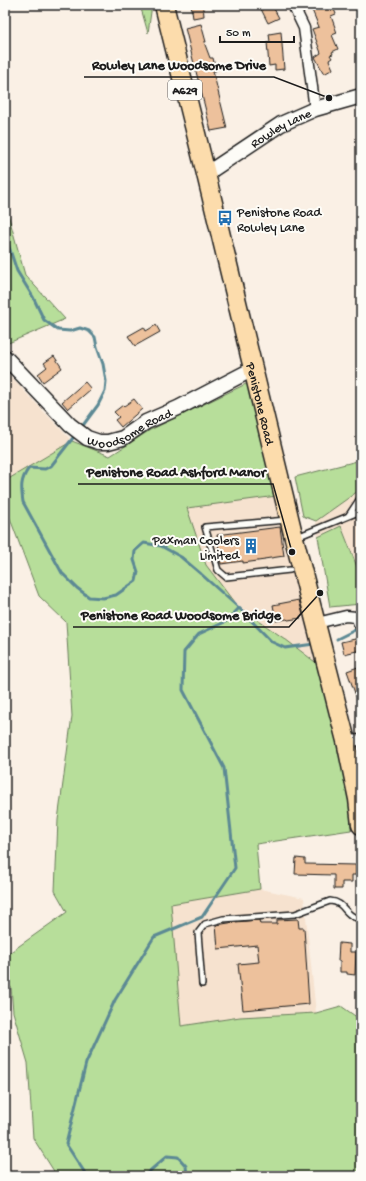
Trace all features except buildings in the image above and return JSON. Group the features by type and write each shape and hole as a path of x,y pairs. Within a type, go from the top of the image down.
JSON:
{"highway":[{"name":"Penistone Road","path":"164,5 294,538 316,623 354,741 361,825"}],"street":[{"path":"293,5 304,28 315,109"},
{"name":"Rowley Lane","path":"206,174 282,124 315,109 361,96"},
{"name":"Woodsome Road","path":"5,357 70,425 87,438 99,442 108,442 123,438 146,422 178,408 253,369"},
{"path":"316,623 346,616 356,616 360,625"}],"lane":[{"path":"348,516 361,497"},
{"path":"294,538 361,511"},
{"path":"290,520 205,527 218,570 226,577 290,570"},
{"path":"202,984 198,933 205,924 223,919 295,914 330,901 335,901 353,917 361,919"}],"shaded area":[{"path":"5,371 72,441 5,481"},
{"path":"361,489 361,577 341,526 318,537 316,521"},
{"path":"277,496 319,665 233,602 206,565 186,508"},
{"path":"260,889 304,898 316,1013 240,1017 181,1026 170,904"}],"green space":[{"path":"140,5 152,5 148,33"},
{"path":"5,203 25,275 65,319 6,344 5,342"},
{"path":"248,383 277,496 187,508 206,565 237,606 285,639 319,665 350,801 351,830 256,844 260,889 171,904 181,1026 240,1017 316,1013 341,1006 358,1018 359,1176 57,1176 33,1138 28,1063 13,1012 11,987 5,986 5,956 67,912 55,891 58,820 72,716 66,622 39,596 5,508 5,481 72,441 110,456 150,430"},
{"path":"361,460 361,489 316,521 303,516 295,477"},
{"path":"341,526 361,577 361,604 330,607 318,537"}],"waterway":[{"path":"5,226 9,247 17,271 33,297 44,320 58,330 70,331 80,328 89,331 95,337 103,364 106,381 105,391 98,405 81,428"},
{"path":"76,434 51,466 45,469 29,468 24,476 22,484 23,502 62,573 77,588 89,597 103,598 116,595 136,581 138,572 134,560 135,551 144,543 161,546 181,557 239,608 227,621 199,634 184,652 183,690 224,768 235,868 202,917 154,937 115,1000 86,1063 66,1144 87,1176"},
{"path":"239,608 272,642 285,648 314,644"},
{"path":"337,639 359,628"},
{"path":"144,1176 167,1156 178,1157 186,1166 187,1176"}],"place":[{"name":"Rowley Lane Woodsome Drive","path":"329,98"},
{"name":"Penistone Road Rowley Lane","path":"225,218"},
{"name":"Paxman Coolers Limited","path":"251,546"},
{"name":"Penistone Road Ashford Manor","path":"292,552"},
{"name":"Penistone Road Woodsome Bridge","path":"320,593"}]}
